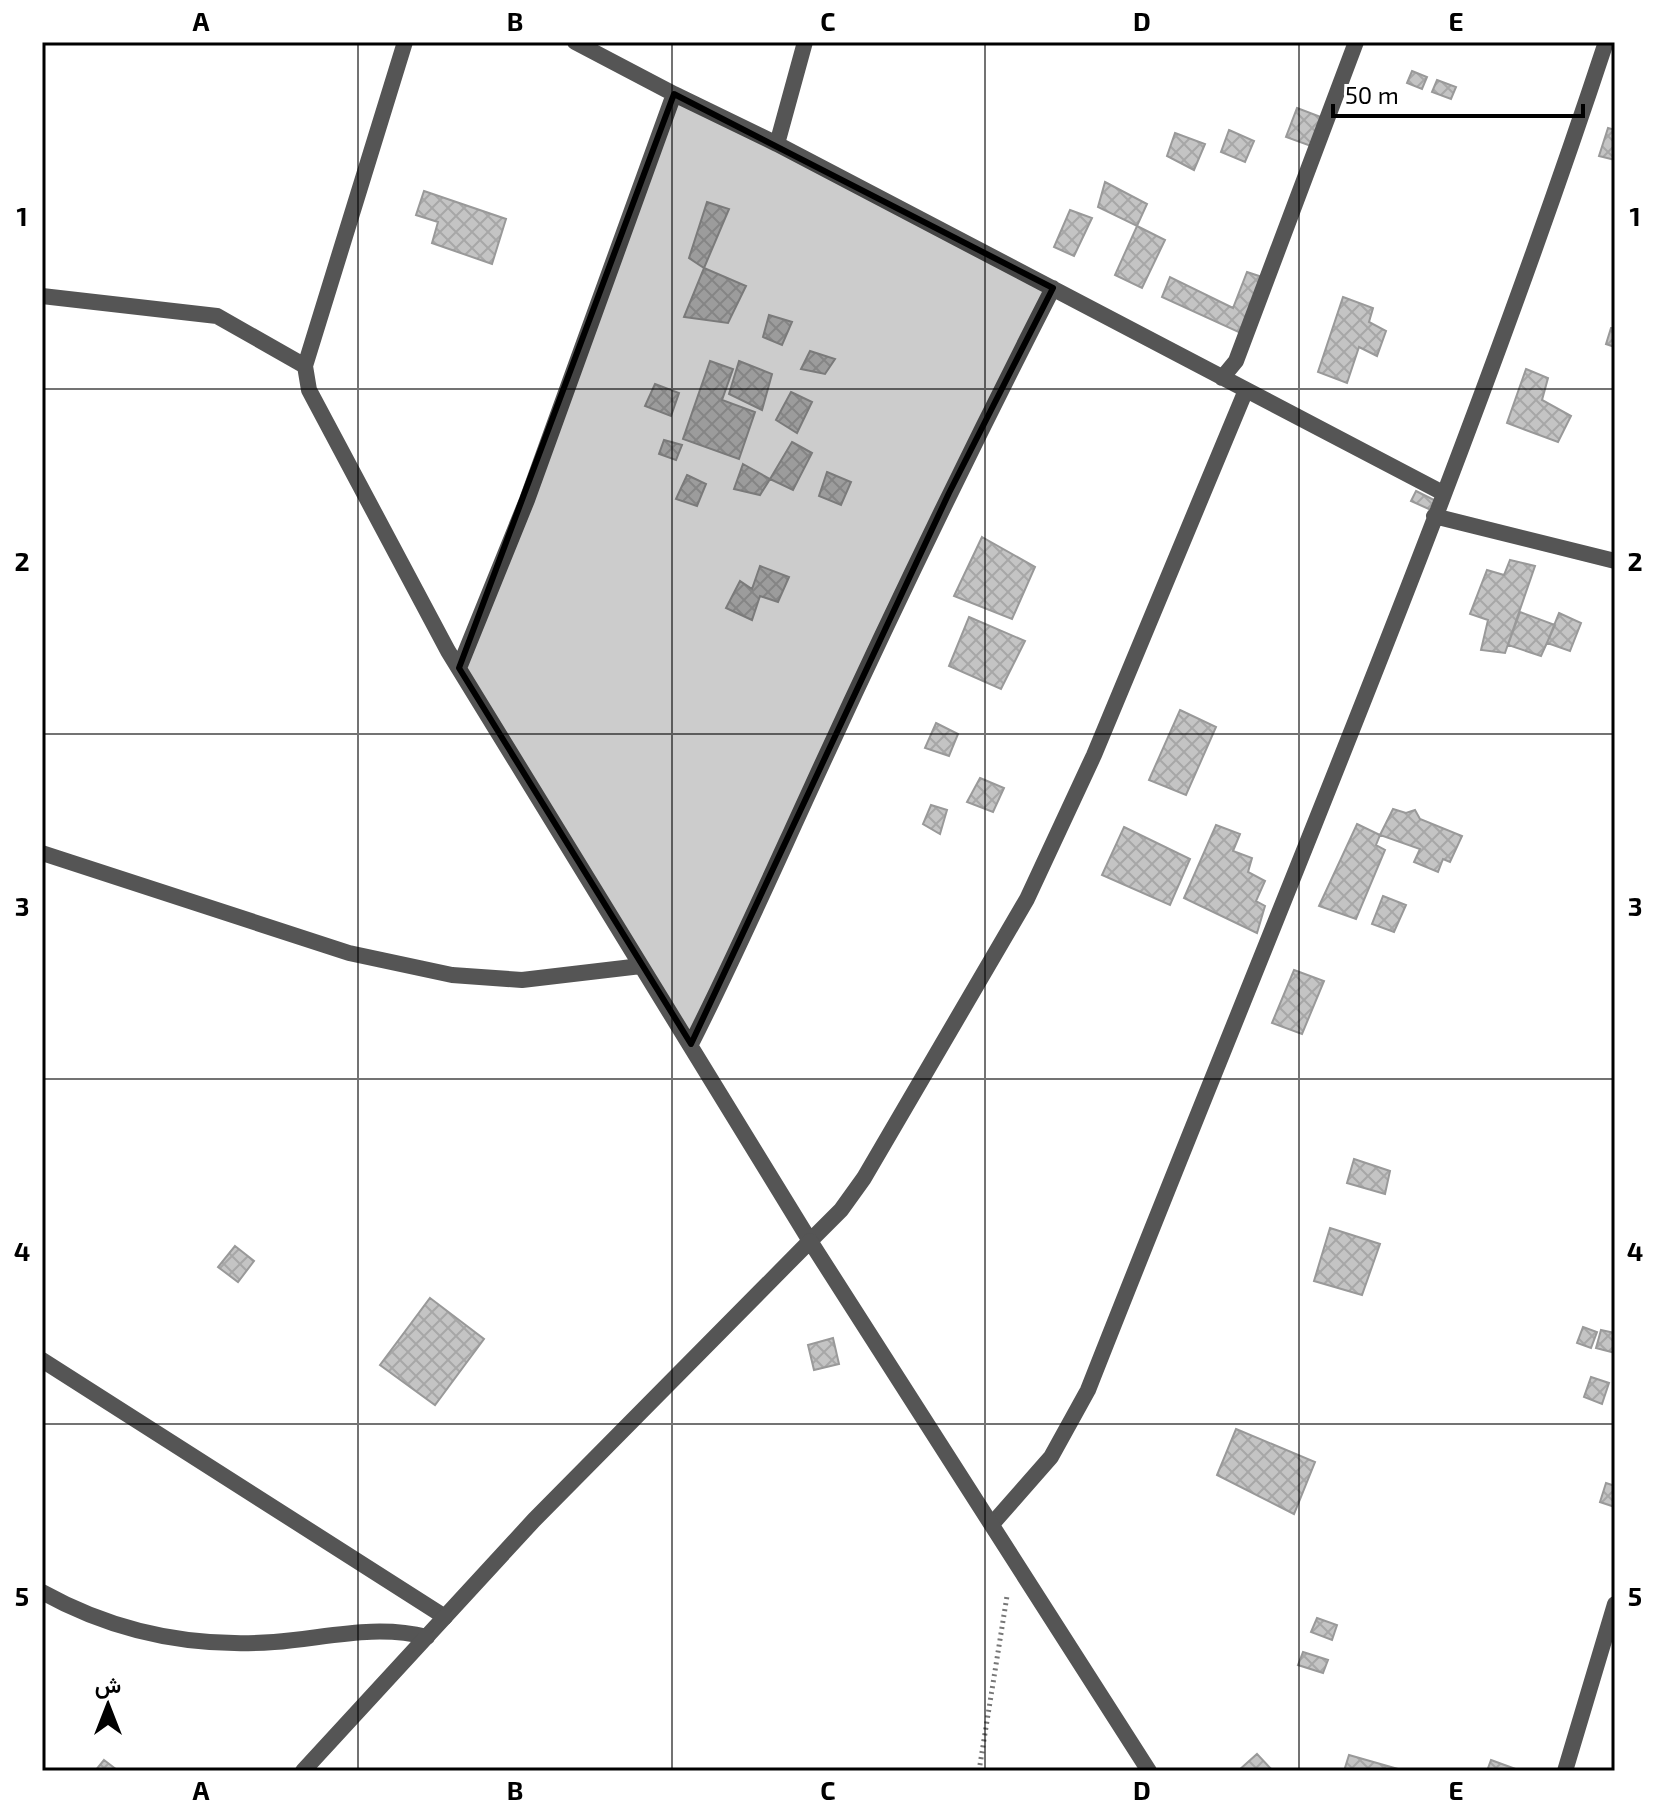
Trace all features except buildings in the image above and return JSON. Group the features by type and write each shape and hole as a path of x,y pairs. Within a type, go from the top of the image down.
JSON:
{"street":[{"path":"405,42 305,366 304,377 324,424 459,668 641,966 810,1241 1149,1771"},
{"path":"575,42 777,144 1443,493"},
{"path":"777,144 805,42"},
{"path":"1222,378 1236,361 1356,42"},
{"path":"993,1523 1051,1457 1088,1390 1330,789 1443,493 1606,42"},
{"path":"459,668 527,500 674,94"},
{"path":"691,1044 753,922 812,786 949,493 1053,288"},
{"path":"42,296 217,316 305,366"},
{"path":"303,1771 534,1520 841,1210 864,1178 1027,899 1094,755 1246,390"},
{"path":"1434,516 1615,561"},
{"path":"42,853 157,894 349,953 452,975 522,980 641,966"},
{"path":"42,1360 445,1617"},
{"path":"42,1592 71,1608 138,1632 183,1641 273,1642 373,1630 402,1631 427,1637"},
{"path":"1565,1771 1615,1604"}],"path":[{"path":"979,1771 1014,1556"}],"highlighted area":[{"path":"674,94 1053,288 949,493 691,1044 459,668"}]}
